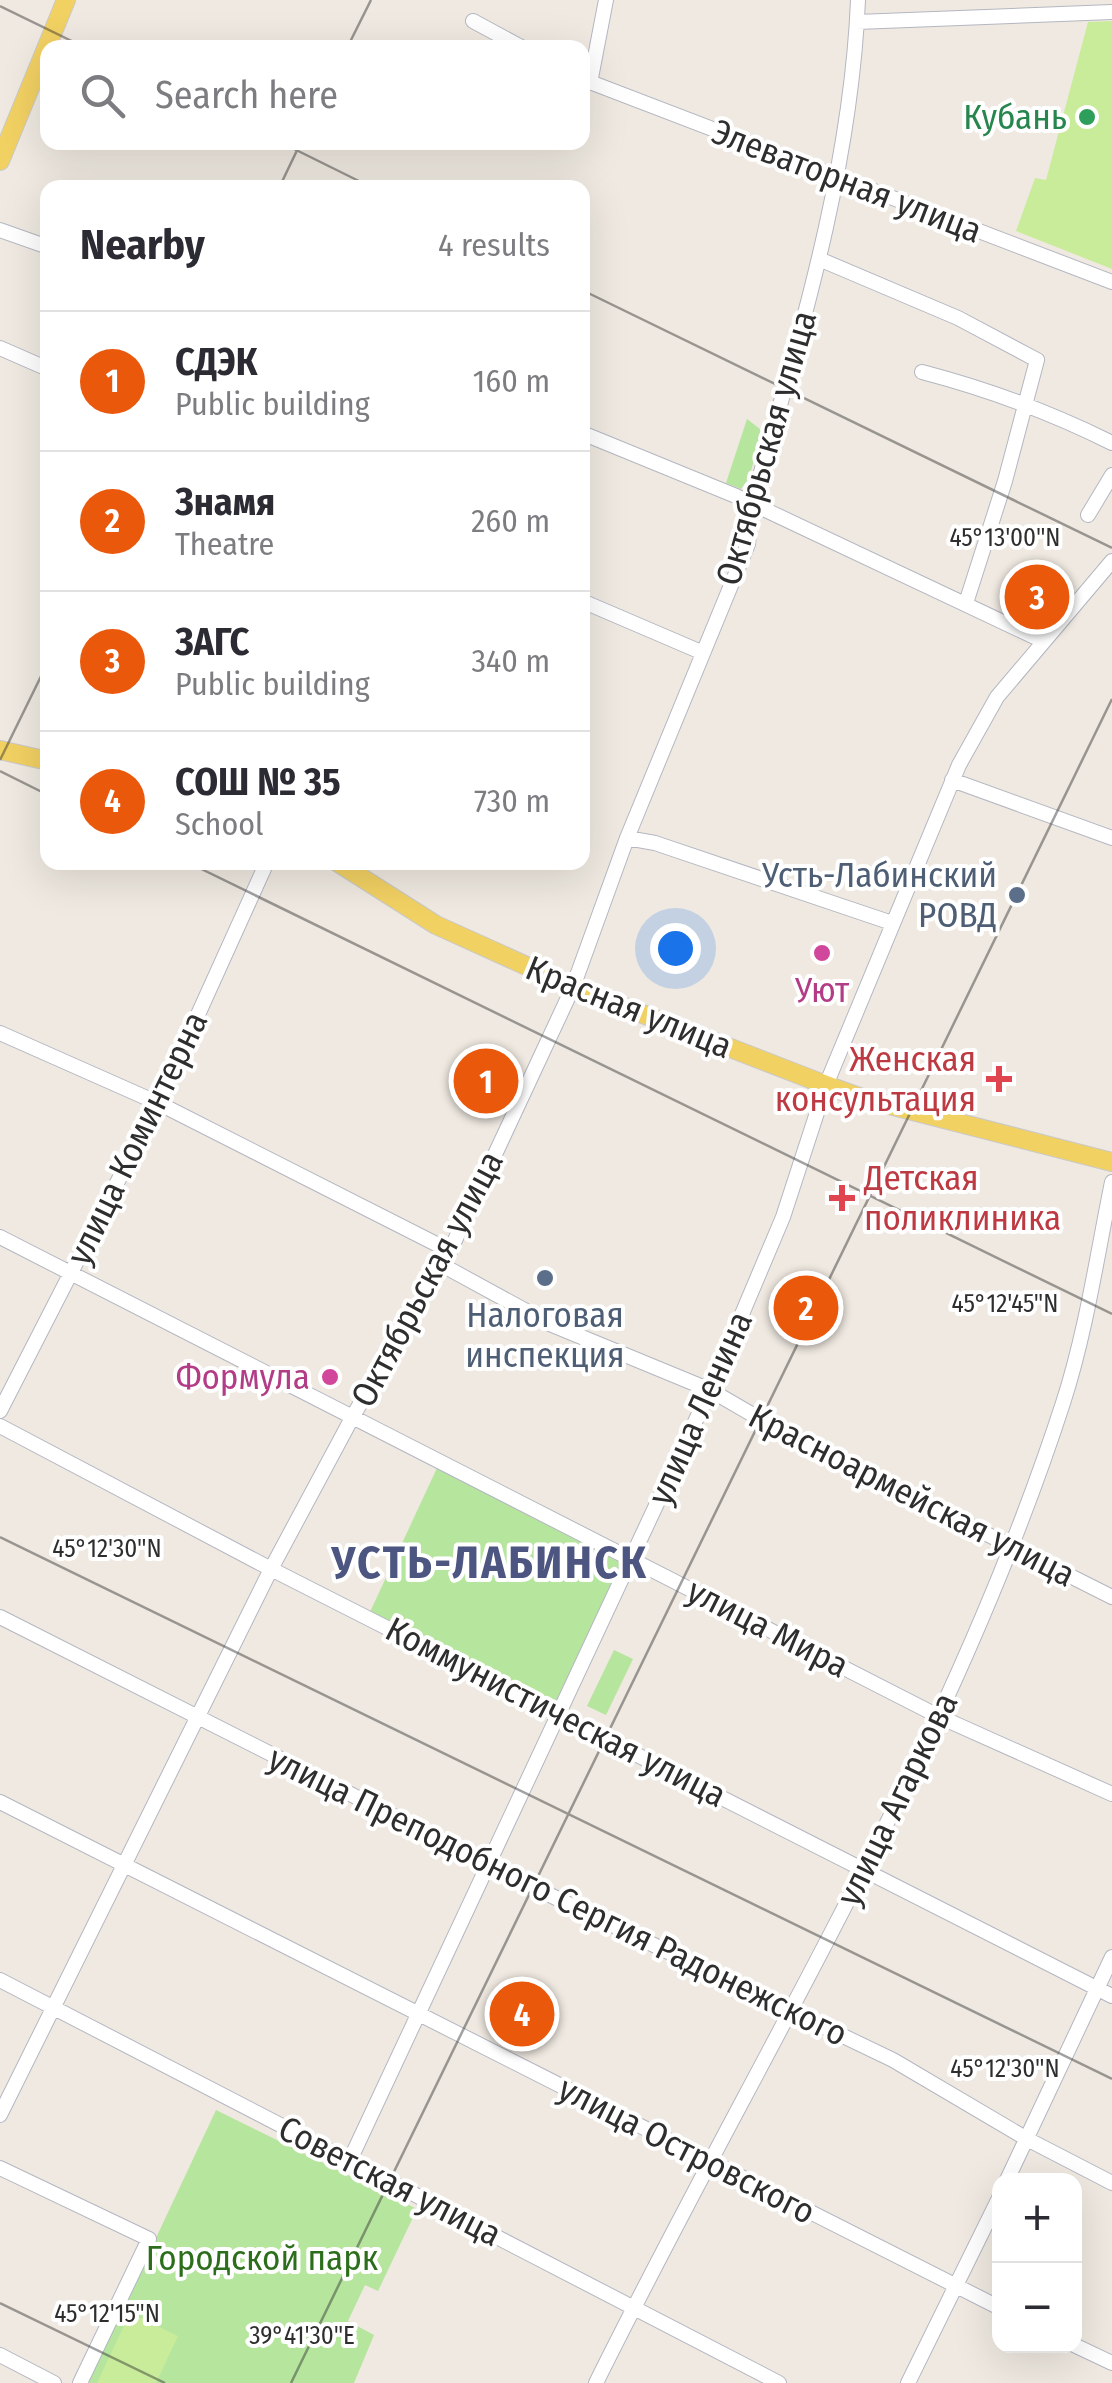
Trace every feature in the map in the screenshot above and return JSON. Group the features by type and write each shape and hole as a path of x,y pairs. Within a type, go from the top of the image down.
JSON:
{"main road":[{"path":"47,40 66,0"},
{"path":"0,160 6,127 40,55"},
{"path":"0,750 40,759"},
{"name":"Красная улица","path":"349,870 436,925 573,987 826,1085 862,1098 1112,1162"}],"street":[{"path":"590,65 606,0"},
{"name":"Октябрьская улица","path":"0,2115 271,1569 353,1416 446,1258 573,987 627,838 748,544 752,504 819,259 836,178 858,0"},
{"path":"857,22 1112,12"},
{"path":"473,21 508,40"},
{"name":"Элеваторная улица","path":"590,83 1112,282"},
{"path":"0,230 40,244"},
{"path":"819,259 958,318 1037,360 1005,481 966,603"},
{"path":"1,353 40,366"},
{"path":"922,372 970,384 1112,443"},
{"path":"590,437 752,504 1044,641"},
{"path":"1088,515 1112,475"},
{"name":"улица Ленина","path":"350,2160 710,1390 783,1217 826,1085 952,780 997,697 1112,561"},
{"path":"590,604 702,652"},
{"path":"952,780 1112,838"},
{"path":"627,838 655,843 892,924"},
{"name":"улица Коминтерна","path":"0,1411 158,1103 263,870"},
{"name":"Красноармейская улица","path":"0,1033 158,1103 446,1258 550,1324 710,1390 1112,1597"},
{"name":"улица Агаркова","path":"596,2383 940,1717 1011,1548 1064,1401 1112,1182"},
{"name":"улица Мира","path":"0,1237 940,1717 1112,1794"},
{"name":"Коммунистическая улица","path":"0,1426 271,1569 1112,1996"},
{"name":"улица Преподобного Сергия Радонежского","path":"0,1617 489,1864 892,2060 1112,2184"},
{"name":"улица Островского","path":"0,1802 992,2304"},
{"path":"1010,2173 1112,1957"},
{"name":"Советская улица","path":"0,1980 779,2383"},
{"path":"0,2168 149,2239 80,2383"},
{"path":"908,2383 992,2212"},
{"path":"1082,2349 1112,2363"},
{"path":"0,2355 54,2383"}],"green space":[{"name":"Кубань","path":"1112,21 1112,269 1016,231 1035,178 1046,180 1088,22"},
{"path":"747,419 760,429 761,435 749,478 741,489 726,483"},
{"path":"437,1468 623,1564 559,1706 370,1612"},
{"path":"614,1650 633,1659 606,1715 587,1706"},
{"name":"Городской парк","path":"216,2110 417,2209 378,2291 365,2285 348,2321 374,2335 354,2383 88,2383"},
{"path":"130,2313 178,2336 156,2383 97,2383"}],"place":[{"name":"Кубань","path":"1087,117"},
{"name":"ЗАГС","path":"1037,597"},
{"name":"Усть-Лабинский РОВД","path":"1017,895"},
{"name":"Уют","path":"822,953"},
{"name":"Женская консультация","path":"999,1079"},
{"name":"СДЭК","path":"486,1081"},
{"name":"Детская поликлиника","path":"842,1198"},
{"name":"Налоговая инспекция","path":"545,1278"},
{"name":"Знамя","path":"806,1308"},
{"name":"Формула","path":"330,1377"},
{"name":"СОШ № 35","path":"522,2014"}],"district":[{"name":"УСТЬ-ЛАБИНСК","path":"490,1563"}]}
